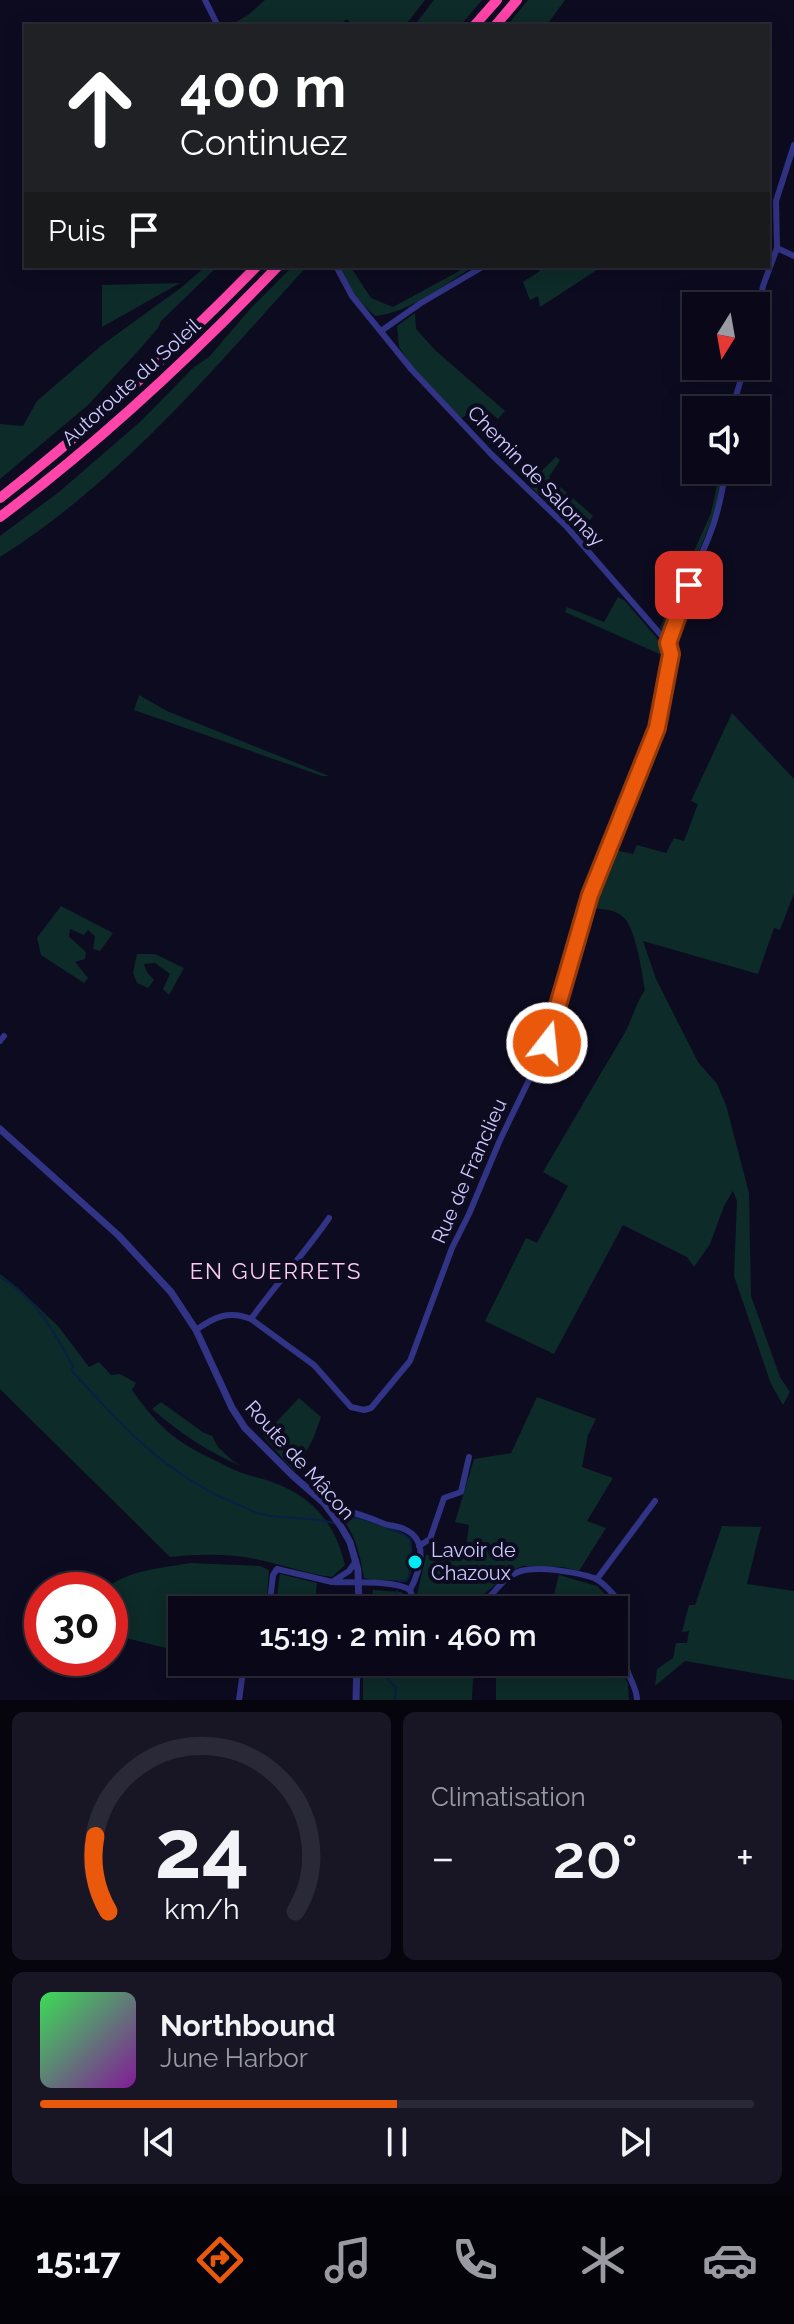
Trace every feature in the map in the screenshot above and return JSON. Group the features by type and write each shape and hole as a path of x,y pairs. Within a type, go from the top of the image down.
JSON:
{"highway":[{"path":"476,24 497,0"},
{"path":"497,24 517,0"},
{"name":"Autoroute du Soleil","path":"0,498 108,409 255,268"},
{"name":"Autoroute du Soleil","path":"0,517 121,419 276,268"}],"street":[{"path":"205,0 217,24"},
{"path":"770,267 777,248 772,201 794,145"},
{"path":"777,248 794,256"},
{"name":"Chemin de Salornay","path":"337,268 352,296 412,370 492,455 566,526 668,643"},
{"path":"381,331 481,268"},
{"path":"762,292 770,268"},
{"path":"668,643 713,528 723,484"},
{"name":"Rue de Franclieu","path":"251,1319 314,1365 357,1410 371,1408 410,1361 452,1248 547,1043 590,895 657,728 671,654 668,643"},
{"name":"Route de Mâcon","path":"0,1129 118,1235 171,1292 196,1330 232,1408 245,1428 340,1525 356,1561 359,1596"},
{"path":"196,1330 226,1314 239,1314 251,1319 329,1218"},
{"path":"419,1546 430,1539 444,1498 461,1492 469,1457"},
{"path":"597,1579 655,1501"},
{"path":"332,1514 341,1509 406,1529 416,1537 421,1564 410,1590"},
{"path":"332,1582 349,1571 356,1561"},
{"path":"271,1596 273,1575 277,1569 332,1582 406,1587 412,1596"},
{"path":"490,1596 504,1581 520,1571 560,1571 597,1579 620,1604 625,1624 627,1671 637,1700"},
{"path":"239,1700 242,1676"},
{"path":"356,1700 357,1676"}],"green space":[{"path":"265,0 425,0 407,24 351,24 347,19 341,24 237,24"},
{"path":"434,0 482,0 462,24 416,24"},
{"path":"528,0 565,0 547,24 509,24"},
{"path":"204,268 216,268 161,321 88,405 0,479 0,424 23,426 37,401 102,345"},
{"path":"291,268 305,268 200,384 125,459 44,527 0,557 0,536 59,492 141,421 194,367 209,357"},
{"path":"340,268 351,268 371,298 393,307 462,268 471,268 414,304 388,314 375,316 356,298"},
{"path":"539,268 600,268 540,307 538,296 530,300 523,282 540,271"},
{"path":"180,283 102,327 102,285"},
{"path":"415,313 416,329 435,350 505,411 498,419 477,406 461,419 411,365 399,347 397,326"},
{"path":"556,457 560,460 549,477 593,516 578,535 528,484"},
{"path":"717,484 721,484 714,515 673,614 667,637 660,628 711,513"},
{"path":"618,597 662,644 664,656 565,612 567,607 604,622"},
{"path":"139,695 167,711 329,776 134,710"},
{"path":"732,713 794,779 794,893 780,930 774,928 758,974 643,941 656,979 698,1062 717,1084 726,1105 749,1193 751,1296 780,1377 790,1392 783,1405 771,1384 734,1276 737,1201 733,1191 710,1244 694,1267 687,1257 623,1225 554,1354 485,1321 526,1238 537,1243 568,1186 543,1172 623,1036 645,990 638,951 627,921 615,912 591,908 615,850 633,854 637,845 666,853 674,838 684,841 698,804 691,801"},
{"path":"61,906 113,933 100,951 93,949 95,936 88,930 84,935 70,929 69,937 86,952 85,959 75,962 88,978 84,983 41,955 37,938"},
{"path":"137,954 155,954 184,968 169,995 163,989 170,974 155,963 144,964 154,980 148,988 137,983 133,973"},
{"path":"0,1274 58,1326 89,1367 99,1362 111,1375 120,1374 136,1383 132,1390 141,1402 161,1426 179,1440 232,1469 286,1488 310,1504 335,1536 345,1565 332,1577 241,1557 170,1557 0,1389"},
{"path":"537,1397 596,1419 588,1435 582,1467 613,1478 587,1521 606,1528 579,1571 562,1567 523,1566 513,1570 482,1596 417,1596 426,1555 444,1556 466,1548 469,1525 455,1522 474,1459 511,1453"},
{"path":"299,1398 321,1417 295,1472 263,1436"},
{"path":"161,1402 212,1436 218,1447 241,1466 195,1441 152,1409"},
{"path":"339,1514 385,1526 411,1539 412,1555 407,1581 364,1578 356,1544"},
{"path":"722,1526 761,1527 747,1584 794,1591 794,1680 685,1661 655,1686 657,1669 673,1658 676,1643 687,1643 689,1631 682,1632 689,1605 695,1605"},
{"path":"190,1563 260,1566 269,1570 267,1596 168,1596 168,1648 128,1638 128,1576"},
{"path":"280,1574 317,1583 316,1596 277,1596"},
{"path":"559,1575 597,1586 607,1596 554,1596"},
{"path":"373,1590 401,1592 406,1596 372,1596"},
{"path":"363,1676 481,1676 473,1679 472,1700 363,1700"},
{"path":"496,1676 624,1676 629,1700 496,1700"}],"waterway":[{"path":"0,1277 13,1285 43,1316 73,1366 72,1371 90,1391 126,1429 185,1477 261,1514 333,1523 341,1516 380,1525"},
{"path":"387,1528 410,1539 410,1571 406,1581 398,1581"},
{"path":"396,1596 397,1591"},
{"path":"386,1676 396,1687 395,1700"}],"place":[{"name":"Lavoir de Chazoux","path":"415,1562"}],"district":[{"name":"EN GUERRETS","path":"276,1271"}],"route":[{"path":"547,1043 590,895 657,728 671,654 668,643 689,585"}]}
